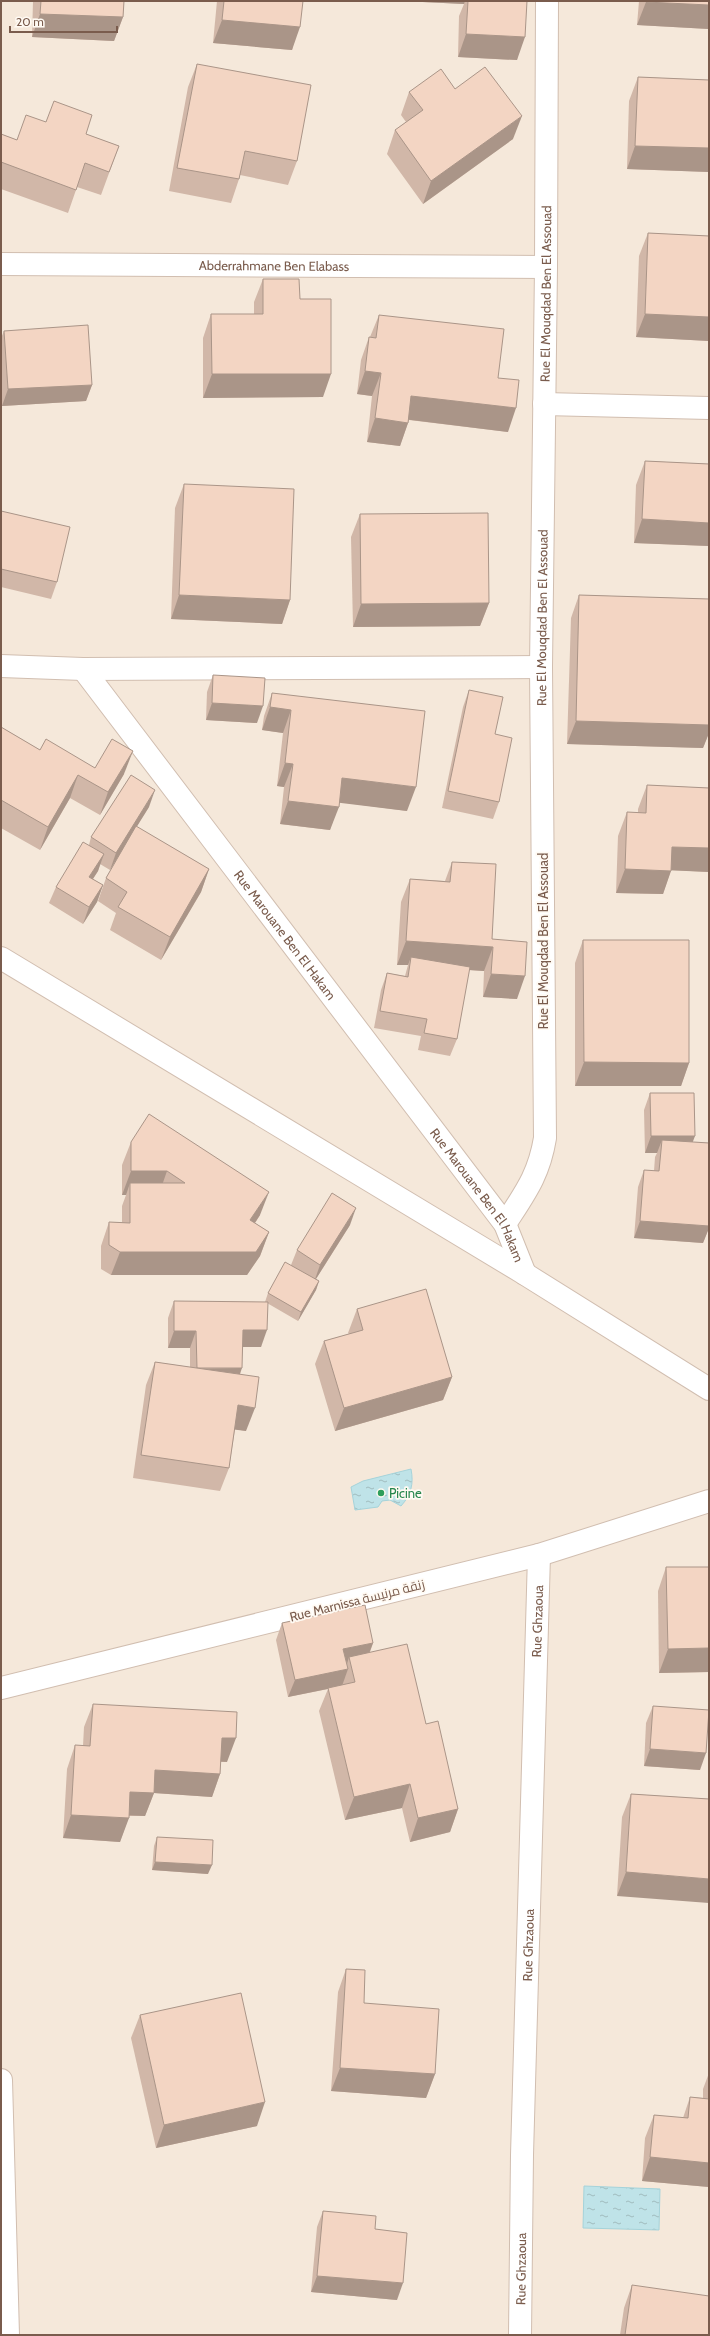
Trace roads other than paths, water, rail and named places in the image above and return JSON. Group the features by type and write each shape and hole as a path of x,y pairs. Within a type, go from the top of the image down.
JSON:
{"street":[{"name":"Rue El Mouqdad Ben El Assouad","path":"505,1224 532,1182 541,1162 545,1138 541,667 546,267 547,1"},
{"name":"Abderrahmane Ben Elabass","path":"1,264 546,267"},
{"path":"544,404 709,408"},
{"path":"1,666 83,669 541,667"},
{"name":"Rue Marouane Ben El Hakam","path":"83,669 505,1224 525,1274"},
{"path":"1,958 525,1274 709,1389"},
{"name":"Rue Marnissa زنقة مرنيسة","path":"1,1688 539,1555 709,1501"},
{"name":"Rue Ghzaoua","path":"520,2335 522,2155 539,1555"},
{"path":"1,2080 8,2335"}],"water":[{"name":"Picine","path":"411,1469 411,1489 401,1506 390,1500 382,1501 378,1507 355,1510 351,1487 363,1481"},
{"path":"584,2186 660,2189 659,2230 583,2228"}],"place":[{"name":"Picine","path":"381,1493"}]}
